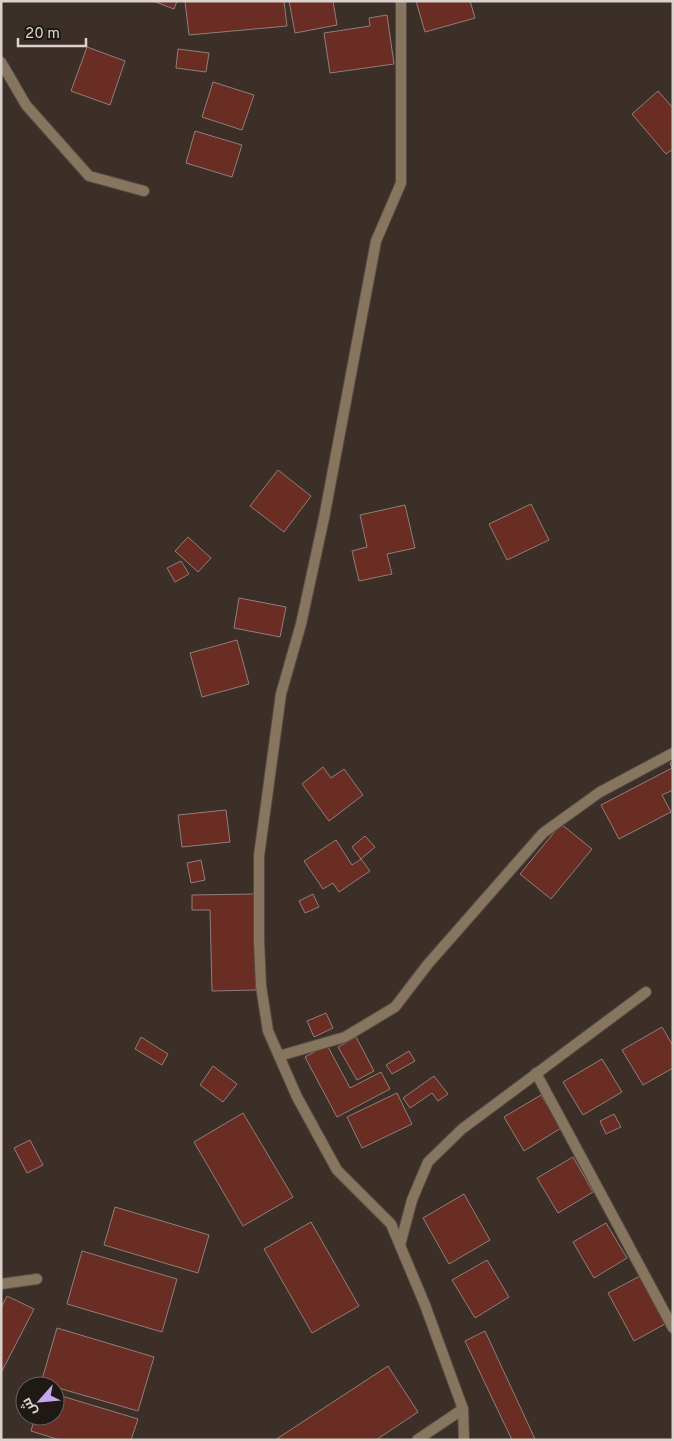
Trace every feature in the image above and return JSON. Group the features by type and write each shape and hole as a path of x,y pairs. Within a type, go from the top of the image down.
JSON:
{"street":[{"path":"401,1 401,183 376,241 324,518 301,624 281,694 259,856 259,941 261,986 268,1031 297,1097 337,1170 391,1224 425,1304 463,1410 464,1440"},
{"path":"1,62 26,105 89,176 144,191"},
{"path":"279,1056 345,1036 395,1008 428,964 543,833 600,792 673,753"},
{"path":"400,1245 412,1200 428,1162 462,1129 646,992"},
{"path":"536,1073 673,1328"},
{"path":"1,1284 37,1279"},
{"path":"417,1440 463,1410"}],"building":[{"path":"153,1 177,1 174,9"},
{"path":"185,1 284,1 287,26 189,35"},
{"path":"289,1 333,1 337,25 295,33"},
{"path":"416,1 470,1 475,18 425,32"},
{"path":"387,15 394,64 330,73 324,33 370,26 369,18"},
{"path":"87,47 125,61 110,105 71,91"},
{"path":"178,49 209,53 206,72 176,68"},
{"path":"213,82 254,95 242,130 202,117"},
{"path":"658,91 673,108 673,149 666,154 632,114"},
{"path":"195,131 242,145 232,177 186,163"},
{"path":"278,470 311,496 284,532 250,506"},
{"path":"531,504 549,540 507,560 489,524"},
{"path":"405,505 415,548 387,554 392,574 359,581 352,551 367,547 360,515"},
{"path":"188,537 211,558 198,572 175,551"},
{"path":"181,561 189,574 175,582 167,568"},
{"path":"239,598 286,607 280,637 234,628"},
{"path":"237,640 249,684 202,697 190,653"},
{"path":"673,761 673,790 662,795 671,812 619,839 601,805 672,768 670,763"},
{"path":"323,767 331,778 344,769 363,795 329,821 302,784"},
{"path":"226,810 230,842 182,847 178,815"},
{"path":"561,824 592,849 551,899 520,874"},
{"path":"365,836 375,847 361,859 352,847"},
{"path":"336,840 352,865 361,859 370,871 339,892 333,883 323,889 304,861"},
{"path":"201,860 205,880 191,883 187,863"},
{"path":"254,894 256,990 212,991 210,910 192,910 192,895"},
{"path":"313,894 319,907 305,913 299,901"},
{"path":"326,1013 333,1028 314,1037 307,1021"},
{"path":"662,1027 673,1046 673,1068 643,1085 622,1050"},
{"path":"141,1037 168,1054 162,1065 135,1049"},
{"path":"356,1037 374,1071 357,1080 338,1047"},
{"path":"327,1045 350,1088 381,1072 390,1089 337,1117 305,1057"},
{"path":"409,1051 415,1061 392,1074 386,1065"},
{"path":"602,1059 622,1092 583,1115 563,1082"},
{"path":"213,1066 237,1084 223,1102 200,1085"},
{"path":"434,1076 448,1094 438,1101 432,1093 410,1108 403,1098"},
{"path":"397,1093 412,1124 362,1148 347,1117"},
{"path":"541,1095 561,1128 524,1151 504,1117"},
{"path":"243,1113 293,1197 243,1226 194,1142"},
{"path":"614,1114 621,1127 606,1134 600,1121"},
{"path":"30,1140 43,1165 27,1173 14,1148"},
{"path":"573,1157 593,1192 558,1213 537,1178"},
{"path":"464,1194 490,1240 449,1264 423,1218"},
{"path":"115,1207 209,1235 198,1273 104,1245"},
{"path":"311,1222 359,1306 312,1333 264,1249"},
{"path":"606,1223 627,1258 594,1278 573,1242"},
{"path":"82,1251 177,1279 162,1332 67,1304"},
{"path":"487,1260 509,1297 475,1318 452,1280"},
{"path":"640,1276 665,1324 634,1341 608,1293"},
{"path":"7,1296 34,1309 1,1371 1,1308"},
{"path":"57,1328 154,1357 138,1411 65,1390 65,1376 43,1376"},
{"path":"485,1331 534,1440 512,1440 465,1341"},
{"path":"388,1366 418,1412 376,1440 275,1440"},
{"path":"65,1397 138,1419 131,1440 60,1440 31,1431 32,1426 65,1426"}]}
